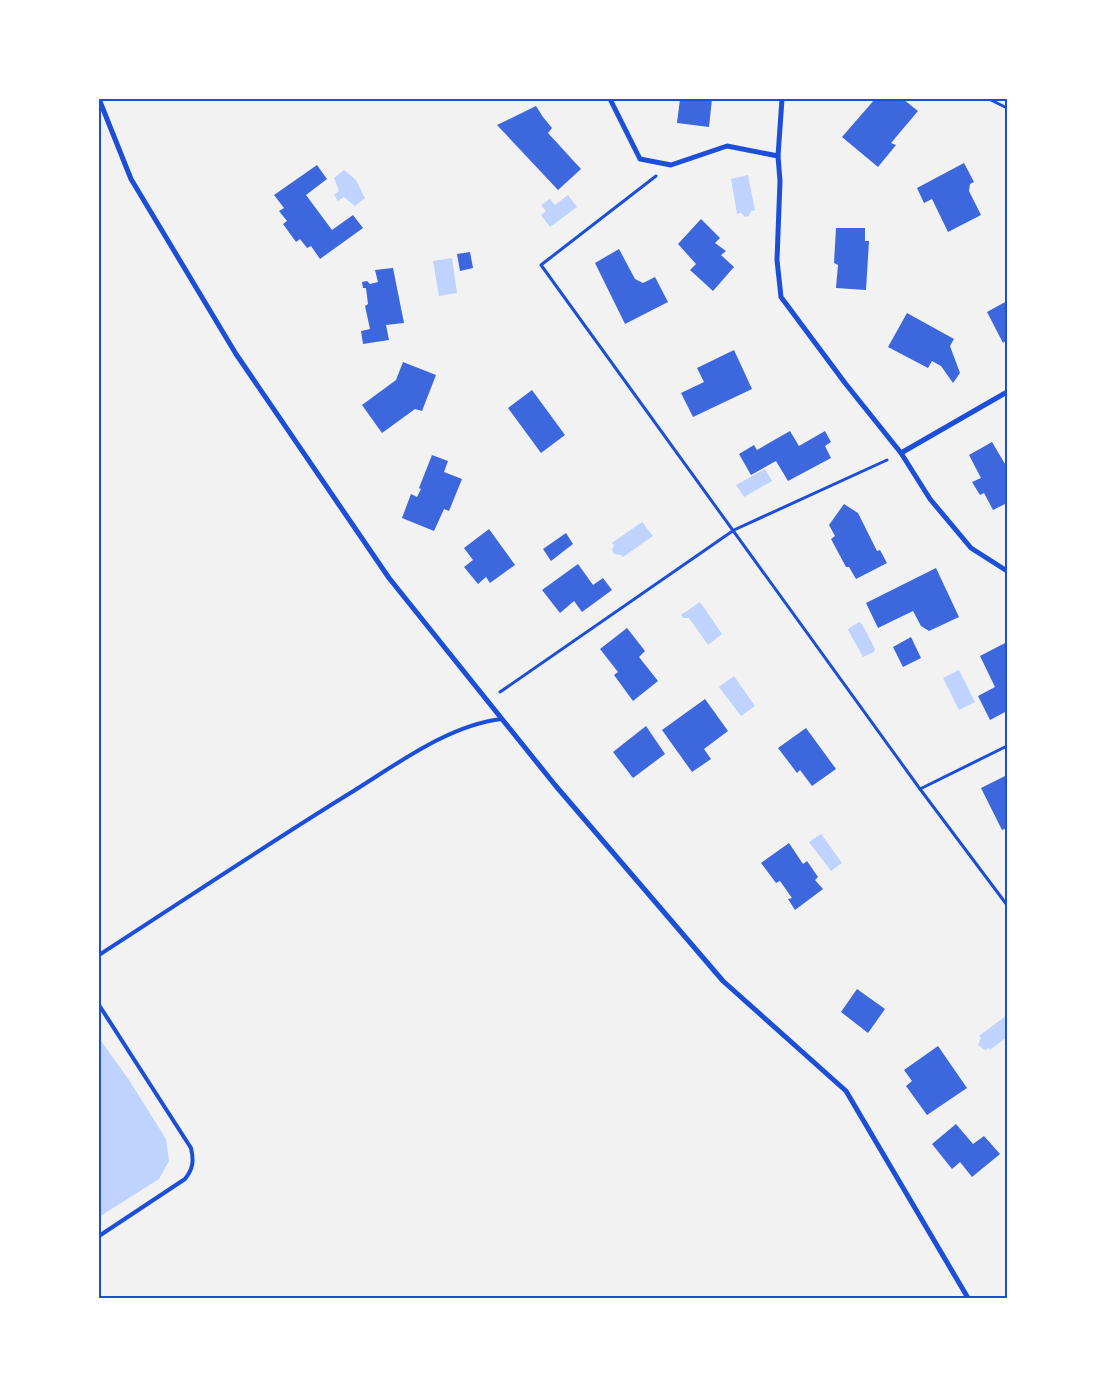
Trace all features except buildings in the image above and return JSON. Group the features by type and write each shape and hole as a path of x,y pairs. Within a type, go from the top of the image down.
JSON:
{"street":[{"path":"99,99 131,179 236,354 389,578 555,785 723,981 846,1091 968,1298"},
{"path":"610,99 640,159 671,165 727,146 778,156"},
{"path":"782,99 778,156 780,181 777,260 781,297 845,383 901,453 930,500 971,548 1007,571"},
{"path":"901,453 1007,392"}],"lane":[{"path":"99,955 420,750 472,724 502,719"},
{"path":"99,1006 191,1148 193,1164 185,1180 99,1236"}],"path":[{"path":"989,99 1007,108"},
{"path":"671,165 541,265 920,789 1007,905"},
{"path":"487,701 734,530 901,453"},
{"path":"920,789 1007,746"}],"water":[{"path":"344,170 356,180 365,198 355,206 344,197 338,201 334,195 339,191 334,178"},
{"path":"748,175 755,210 745,217 741,213 737,214 731,179"},
{"path":"568,195 577,207 550,227 541,215 546,211 541,205 550,199 555,205"},
{"path":"452,258 457,293 439,296 433,261"},
{"path":"765,469 772,481 744,497 736,485"},
{"path":"642,522 653,536 623,557 614,554 612,550 614,545 612,543"},
{"path":"700,602 722,634 708,645 689,618 683,618 681,615"},
{"path":"859,622 862,624 875,649 874,652 863,657 848,630"},
{"path":"959,670 975,702 959,710 943,678"},
{"path":"734,676 755,706 741,716 719,687"},
{"path":"821,834 842,863 831,871 809,842"},
{"path":"1007,1015 1007,1037 990,1050 989,1048 985,1050 978,1045 981,1038 979,1036"},
{"path":"99,1038 129,1080 166,1139 169,1161 159,1179 99,1217"}]}
